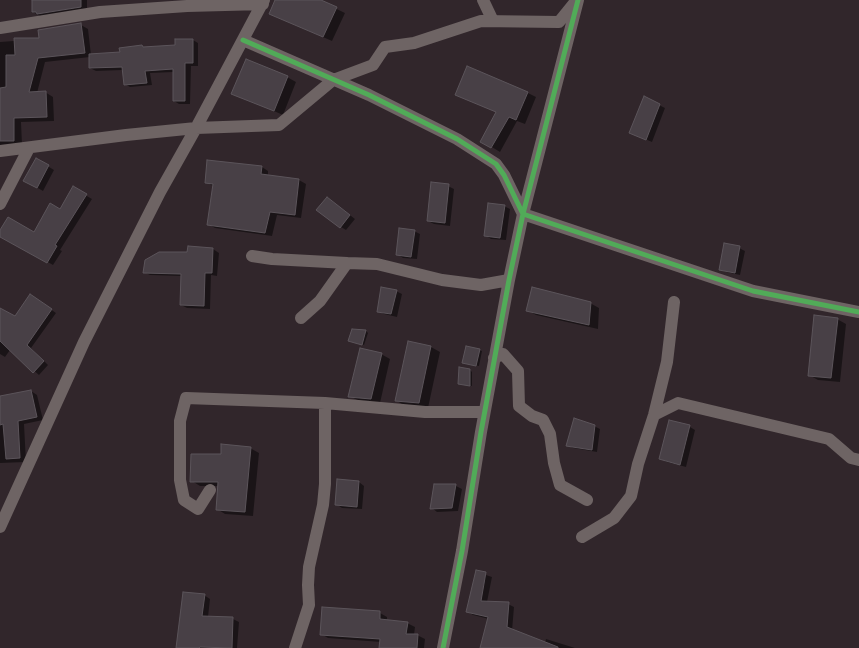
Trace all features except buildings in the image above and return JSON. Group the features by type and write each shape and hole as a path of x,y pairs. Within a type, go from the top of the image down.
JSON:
{"street":[{"path":"483,0 493,20"},
{"path":"0,151 196,128 279,125 333,80 373,65 385,47 414,43 481,20 559,22 577,0"},
{"path":"443,648 462,551 484,412 509,280 523,214 577,0"},
{"path":"0,28 115,6 264,2"},
{"path":"0,527 84,342 160,192 264,2"},
{"path":"243,40 369,95 432,126 496,164 504,175 523,214 753,290 859,312"},
{"path":"0,204 30,148"},
{"path":"252,256 347,264 377,264 442,280 481,285 509,280"},
{"path":"301,318 320,301 347,264"},
{"path":"582,537 614,518 630,496 654,415 667,362 674,302"},
{"path":"494,358 503,354 518,371 519,406 532,416 543,420 550,434 554,463 560,485 587,500"},
{"path":"210,490 198,509 184,500 180,480 180,421 186,398 325,403 425,412 484,412"},
{"path":"295,648 309,605 309,567 323,505 325,484 325,403"},
{"path":"654,415 678,403 828,439 851,458 859,460"}],"cycle path":[{"path":"443,648 462,551 481,432 509,280 523,214 578,0"},
{"path":"243,40 369,95 457,139 496,164 504,175 523,214 753,291 859,312"}]}
